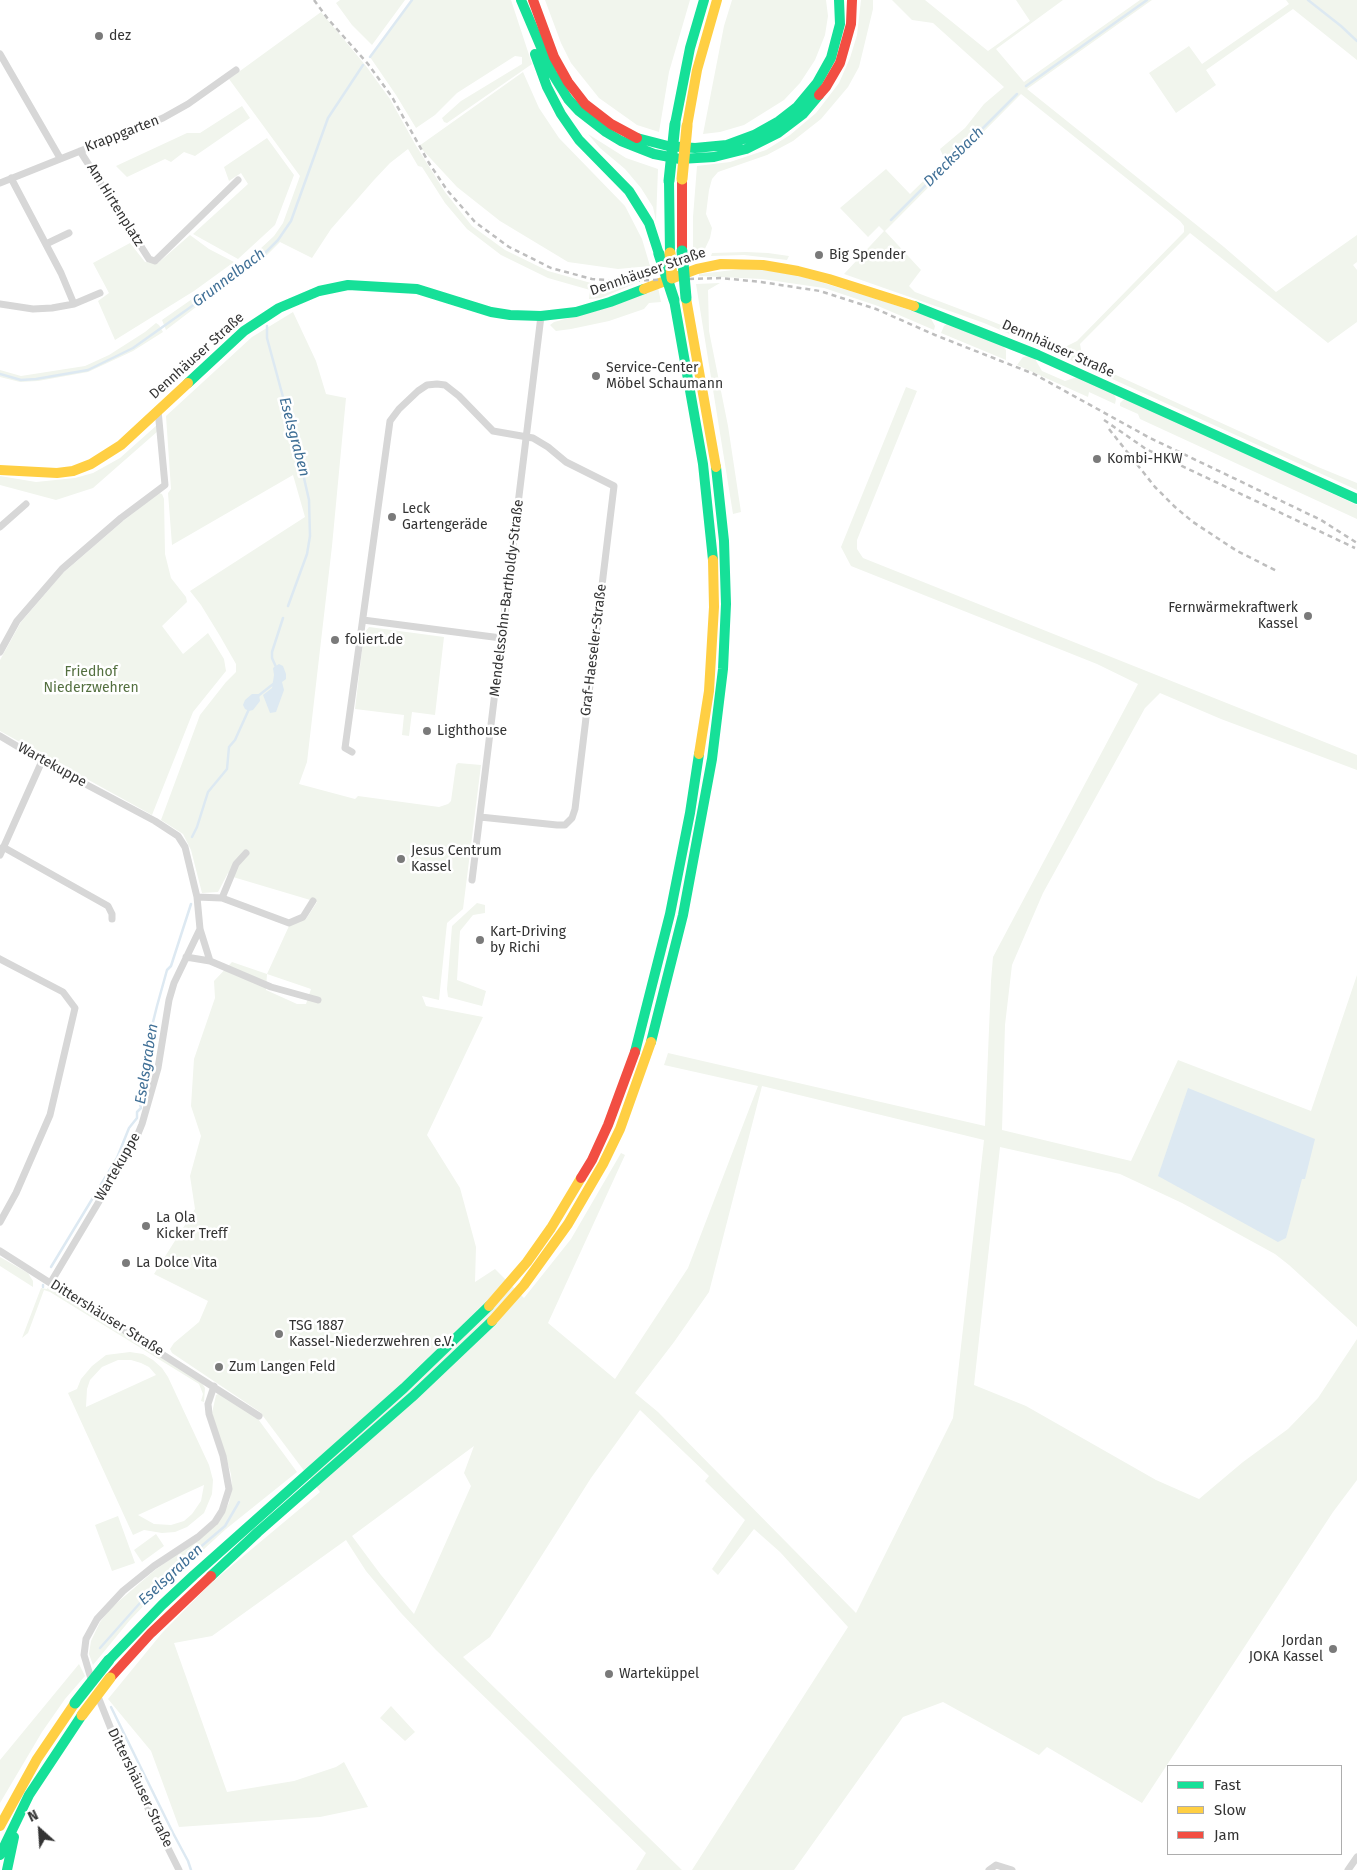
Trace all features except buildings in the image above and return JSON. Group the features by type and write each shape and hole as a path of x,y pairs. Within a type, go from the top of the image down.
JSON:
{"main road":[{"path":"664,253 675,124 690,48 704,0"},
{"path":"526,2 568,82 585,104 610,124 640,139 668,146 695,148 728,144 754,135 779,121 797,107 817,83 830,58 840,24 839,0"},
{"path":"526,2 552,73 564,93 579,111 621,141 654,154 680,158 714,157 746,149 778,133 803,114 826,87 840,62 851,24 852,0"},
{"path":"0,1826 37,1759 75,1703 110,1660 194,1574 428,1366 474,1322 527,1262 580,1181 608,1125 638,1044 668,924 690,813 709,691 714,607 712,543 706,484 664,253 640,207 629,191 579,140 554,102 529,35 526,2"},
{"path":"0,1855 28,1795 82,1715 110,1678 151,1633 181,1604 450,1362 492,1321 524,1285 568,1224 603,1164 620,1129 650,1047 677,944 699,836 718,720 725,643 726,574 721,509 717,474 686,298 682,251 682,179 687,126 697,70 717,3"},
{"name":"Dennhäuser Straße","path":"0,470 57,473 92,464 120,445 244,331 279,308 319,291 348,285 417,289 491,312 541,316 576,312 610,302 707,266 721,264 763,265 798,271 881,294 943,316 1038,355 1357,498"},
{"path":"7,1870 18,1817"}],"street":[{"path":"0,54 60,158"},
{"name":"Krappgarten","path":"0,183 163,118 188,104 236,70"},
{"name":"Am Hirtenplatz","path":"80,151 149,259 155,260 238,180"},
{"path":"12,178 61,273 74,304"},
{"path":"46,244 69,233"},
{"path":"0,304 33,309 52,308 74,304 100,293"},
{"name":"Mendelssohn-Bartholdy-Straße","path":"472,880 541,316"},
{"path":"352,752 345,748 390,421 393,415 418,391 427,385 437,384 450,388 493,431 526,437"},
{"path":"0,652 16,621 62,569 121,518 165,485 158,410"},
{"name":"Graf-Haeseler-Straße","path":"480,817 565,825 572,818 577,799 614,486 566,462 548,447 533,438 526,437"},
{"path":"0,527 26,504"},
{"path":"363,620 501,638"},
{"name":"Wartekuppe","path":"0,736 42,761 155,821 178,836 185,847 197,897 200,929 210,961"},
{"path":"0,855 42,761"},
{"path":"3,847 108,906 112,919"},
{"path":"222,898 236,864 246,853"},
{"path":"197,897 222,898 289,923 303,917 313,901"},
{"name":"Wartekuppe","path":"51,1282 138,1135 158,1068 168,1000 174,982 200,929"},
{"path":"186,958 210,961 271,987 318,1000"},
{"path":"0,959 62,992 75,1008 50,1115 16,1193 0,1222"},
{"name":"Dittershäuser Straße","path":"0,1251 259,1416"},
{"name":"Dittershäuser Straße","path":"180,1870 121,1754 86,1666 84,1655 86,1639 97,1619 109,1604 154,1566 198,1537 215,1522 222,1511 229,1489 223,1456 209,1414 208,1404 214,1386"},
{"path":"1348,1870 1357,1857"},
{"path":"989,1870 996,1866 1012,1870"}],"green space":[{"path":"340,0 405,0 372,45 352,25 336,3"},
{"path":"412,0 511,0 532,64 447,123 444,122 442,118 461,101 522,64 522,57 515,56 457,93 435,115 416,128 370,57"},
{"path":"545,0 690,0 669,72 659,132 637,125 599,98 571,63 561,43"},
{"path":"732,0 826,0 828,16 825,35 815,60 800,83 784,100 744,125 720,132 703,134 724,26"},
{"path":"861,0 873,0 873,9 859,67 848,87 821,119 793,141 767,155 718,172 712,179 706,214 712,228 710,238 703,253 693,257 693,217 697,166 730,162 766,150 790,135 816,113 839,83 850,58 857,35"},
{"path":"892,0 925,0 988,51 1030,21 1016,0 1063,0 996,49 1024,82 1140,0 1152,0 1027,89 1224,247 1276,292 1357,235 1357,262 1353,265 1357,270 1357,322 1328,343 1190,233 1080,344 1083,360 1357,483 1357,490 1066,358 1070,354 1067,353 1063,357 984,323 844,274 884,231 879,226 868,237 840,208 886,169 910,194 945,160 940,149 965,128 984,104 1004,87 933,23 912,20","holes":["1021,94 1184,226 1184,232 1077,341 1061,349 915,292 909,286 921,270 885,231"]},
{"path":"1286,0 1357,0 1357,60 1293,9 1206,70 1216,85 1176,113 1149,73 1189,46 1202,64 1289,4"},
{"path":"321,12 366,66 390,99 445,192 472,226 505,250 548,271 591,283 619,286 636,283 601,298 589,299 590,290 548,278 501,255 467,229 445,203 408,149 390,163 374,180 331,229 312,258 280,242 262,260 166,330 162,320 238,267 274,236 283,223 300,176 229,79"},
{"path":"523,72 539,108 559,138 625,206 642,239 650,266 618,269 568,262 500,221 457,187 419,146"},
{"path":"242,106 250,118 195,156 184,152 171,162 165,159 127,177 116,166 187,133 200,133"},
{"path":"588,134 626,158 658,169 656,221 653,207 641,188 625,169 600,148"},
{"path":"267,138 294,175 275,225 238,259 193,234 248,184 241,173 229,181 224,167"},
{"path":"190,235 209,249 234,262 194,291 115,340 98,301 109,293 93,263 130,243 145,262 158,263"},
{"path":"746,252 789,256 787,260 744,255 711,256 712,253"},
{"path":"742,269 797,275 880,300 930,317 935,326 934,330 878,306 824,288 762,279 699,276 699,274"},
{"path":"720,283 708,290 709,331 728,426 741,512 733,514 696,284"},
{"path":"658,287 661,302 649,303 644,309 609,321 571,329 556,331 550,325 554,322 613,306"},
{"path":"293,312 316,361 326,394 346,398 332,546 307,762 299,784 355,799 358,796 439,807 451,801 456,765 458,763 481,765 463,909 447,923 439,1000 422,996 426,1006 483,1017 427,1135 460,1188 476,1247 475,1282 495,1269 524,1298 571,1239 621,1153 625,1155 548,1323 615,1379 688,1268 758,1086 664,1065 668,1053 985,1126 993,957 1138,684 1097,664 851,566 841,547 906,387 917,391 857,540 857,549 863,558 1357,755 1357,770 1221,719 1160,693 1145,708 1043,893 1012,965 1005,1025 1002,1130 1131,1161 1178,1060 1311,1111 1357,975 1357,1327 1275,1254 1182,1203 1120,1174 1000,1147 974,1385 1026,1406 1156,1480 1199,1499 1243,1462 1288,1429 1318,1398 1357,1339 1357,1480 1333,1512 1142,1803 1047,1747 1039,1755 943,1702 903,1717 794,1870 692,1870 848,1627 780,1552 754,1529 718,1575 712,1569 745,1520 705,1481 709,1476 640,1410 591,1478 490,1637 463,1657 682,1870 636,1870 646,1853 436,1650 401,1613 366,1571 346,1540 212,1636 174,1643 227,1792 294,1781 336,1767 344,1762 368,1807 320,1817 179,1827 151,1751 108,1699 162,1633 210,1584 320,1492 260,1412 172,1353 170,1349 174,1343 199,1322 208,1301 154,1274 195,1209 190,1176 201,1136 191,1106 194,1059 215,998 214,981 232,962 267,974 289,926 306,919 317,902 233,877 228,873 218,892 202,893 191,850 183,834 161,820 200,715 236,672 236,664 201,605 190,591 305,517 293,475 172,545 168,493 171,489 166,416 252,337","holes":["267,974 311,989 306,1004 297,1004 266,990","762,1086 984,1140 953,1418 856,1613 658,1412 635,1393 709,1292","474,1446 464,1473 471,1486 414,1614 381,1575 352,1536"]},
{"path":"156,323 163,332 133,351 88,372 38,381 20,382 0,377 0,370 21,376 85,366 109,355"},
{"path":"948,323 1003,346 1006,350 1006,360 941,333 944,326"},
{"path":"1029,356 1035,359 1042,371 1065,381 1077,377 1114,394 1115,404 1089,392 1088,397 1017,365 1023,357"},
{"path":"1125,398 1357,505 1357,519 1140,419 1138,414 1120,406 1120,403"},
{"path":"157,425 158,431 93,488 56,500 0,485 0,476 36,482 75,478 93,473 120,458"},
{"name":"Friedhof Niederzwehren","path":"159,493 162,494 164,499 165,554 171,578 186,597 187,602 162,626 183,654 208,633 224,659 226,671 193,712 152,815 0,731 0,660 21,622 63,573 123,521"},
{"path":"369,627 444,637 435,715 412,712 409,736 402,735 404,715 355,709 364,633"},
{"path":"477,903 485,905 485,913 473,915 460,931 457,980 486,991 482,1006 448,997 447,989 452,926"},
{"path":"0,1257 28,1273 33,1281 33,1287 0,1266"},
{"path":"49,1286 69,1300 71,1298 202,1383 205,1388 204,1402 201,1401 203,1394 199,1384 50,1292 44,1290 28,1333 22,1338 41,1288 47,1289"},
{"path":"130,1352 143,1354 162,1368 168,1377 209,1465 213,1480 212,1494 204,1513 187,1527 175,1532 162,1533 144,1530 133,1535 68,1393 77,1389 81,1379 92,1366 106,1355","holes":["118,1360 131,1360 141,1363 149,1367 156,1375 86,1407 87,1389 90,1380 102,1367","204,1485 201,1501 192,1514 184,1521 171,1525 154,1524 138,1515"]},
{"path":"220,1393 258,1419 297,1472 226,1529 159,1590 130,1620 93,1665 89,1654 91,1641 100,1622 111,1608 155,1570 180,1552 224,1512 229,1503 232,1488 231,1474 212,1413 216,1395"},
{"path":"118,1516 135,1563 112,1571 95,1525"},
{"path":"156,1534 164,1546 142,1562 134,1550"},
{"path":"79,1664 85,1676 65,1699 42,1732 0,1803 0,1760"},
{"path":"391,1706 415,1732 405,1741 380,1718"}],"shaded area":[{"path":"279,664 283,666 286,674 286,679 282,682 284,690 276,712 270,713 263,695 272,688 273,668"},
{"path":"252,694 259,694 260,701 253,710 249,711 243,705 245,700"},
{"path":"1188,1088 1315,1139 1305,1179 1302,1179 1286,1238 1278,1242 1158,1176"}],"waterway":[{"name":"Grunnelbach","path":"370,57 412,0"},
{"name":"Drecksbach","path":"1026,86 1147,0"},
{"path":"1308,0 1357,41"},
{"name":"Grunnelbach","path":"0,374 21,380 88,370 133,348 261,257 278,240 291,221 328,118 363,65"},
{"name":"Drecksbach","path":"891,220 1017,94"},
{"name":"Eselsgraben","path":"267,326 267,338 283,397 304,461 304,478 309,500 310,536 307,554 288,606"},
{"name":"Eselsgraben","path":"276,667 272,658 272,652 283,618"},
{"name":"Eselsgraben","path":"258,696 277,681"},
{"name":"Eselsgraben","path":"192,837 208,792 227,769 229,747 235,740 249,709"},
{"name":"Eselsgraben","path":"51,1267 117,1158 129,1128 137,1118 137,1112 141,1108 140,1104 147,1084 146,1078 151,1058 153,1022 167,970 171,966 191,904"},
{"name":"Eselsgraben","path":"100,1648 156,1585 225,1526 239,1502"},
{"name":"Eselsgraben","path":"111,1707 191,1870"}],"railway":[{"path":"314,0 328,19 368,64 392,97 429,163 447,190 475,222 509,247 551,268 592,279 620,281 721,278 761,282 820,291 876,309 935,335 1034,374 1150,438 1321,520 1357,543"},
{"path":"1104,420 1146,449 1355,548"},
{"path":"1109,429 1155,487 1175,507 1193,522 1237,551 1277,571"}],"traffic: fast":[{"path":"521,0 552,73 568,99 579,111 606,132 621,141 654,154 680,159 714,157 746,149 778,133 803,114 819,95"},
{"path":"675,124 690,48 704,0"},
{"path":"637,138 668,146 695,148 727,145 754,135 779,121 797,107 817,83 831,58 840,24 839,0"},
{"path":"535,54 547,87 561,114 579,140 629,191 649,223 659,254"},
{"path":"669,181 675,124"},
{"path":"669,181 670,253"},
{"path":"682,251 686,298"},
{"path":"659,254 674,300"},
{"path":"188,383 244,331 279,308 319,291 348,285 417,289 491,312 541,316 576,312 644,289"},
{"path":"674,300 703,464 713,560"},
{"path":"914,306 1038,355 1357,499"},
{"path":"651,1042 683,915 712,759 723,669 726,604 724,541 716,467"},
{"path":"635,1052 670,914 690,813 699,754"},
{"path":"109,1660 194,1575 404,1388 489,1306"},
{"path":"211,1576 258,1532 412,1397 492,1321"},
{"path":"75,1703 109,1660"},
{"path":"0,1855 29,1795 82,1715"},
{"path":"7,1870 14,1837"}],"traffic: slow":[{"path":"687,126 697,70 717,0"},
{"path":"682,179 687,126"},
{"path":"670,253 672,278"},
{"path":"644,289 697,269 721,264 763,265 829,279 914,306"},
{"path":"686,298 716,467"},
{"path":"0,470 57,473 73,471 91,464 121,445 188,383"},
{"path":"699,754 709,691 714,607 713,560"},
{"path":"492,1321 524,1285 568,1224 603,1164 620,1129 651,1042"},
{"path":"489,1306 527,1262 551,1228 581,1178"},
{"path":"82,1715 110,1678"},
{"path":"0,1826 37,1759 75,1703"}],"traffic: jam":[{"path":"533,0 554,57 568,82 585,104 611,124 637,138"},
{"path":"819,95 840,63 851,24 852,0"},
{"path":"682,179 682,251"},
{"path":"581,1178 592,1160 608,1125 635,1052"},
{"path":"110,1678 151,1633 211,1576"}],"place":[{"name":"dez","path":"99,36"},
{"name":"Big Spender","path":"819,255"},
{"name":"Service-Center Möbel Schaumann","path":"596,376"},
{"name":"Kombi-HKW","path":"1097,459"},
{"name":"Leck Gartengeräde","path":"392,517"},
{"name":"Fernwärmekraftwerk Kassel","path":"1308,616"},
{"name":"foliert.de","path":"335,640"},
{"name":"Lighthouse","path":"427,731"},
{"name":"Jesus Centrum Kassel","path":"401,859"},
{"name":"Kart-Driving by Richi","path":"480,940"},
{"name":"La Ola Kicker Treff","path":"146,1226"},
{"name":"La Dolce Vita","path":"126,1263"},
{"name":"TSG 1887 Kassel-Niederzwehren e.V.","path":"279,1334"},
{"name":"Zum Langen Feld","path":"219,1367"},
{"name":"Jordan JOKA Kassel","path":"1333,1649"},
{"name":"Warteküppel","path":"609,1674"}]}
